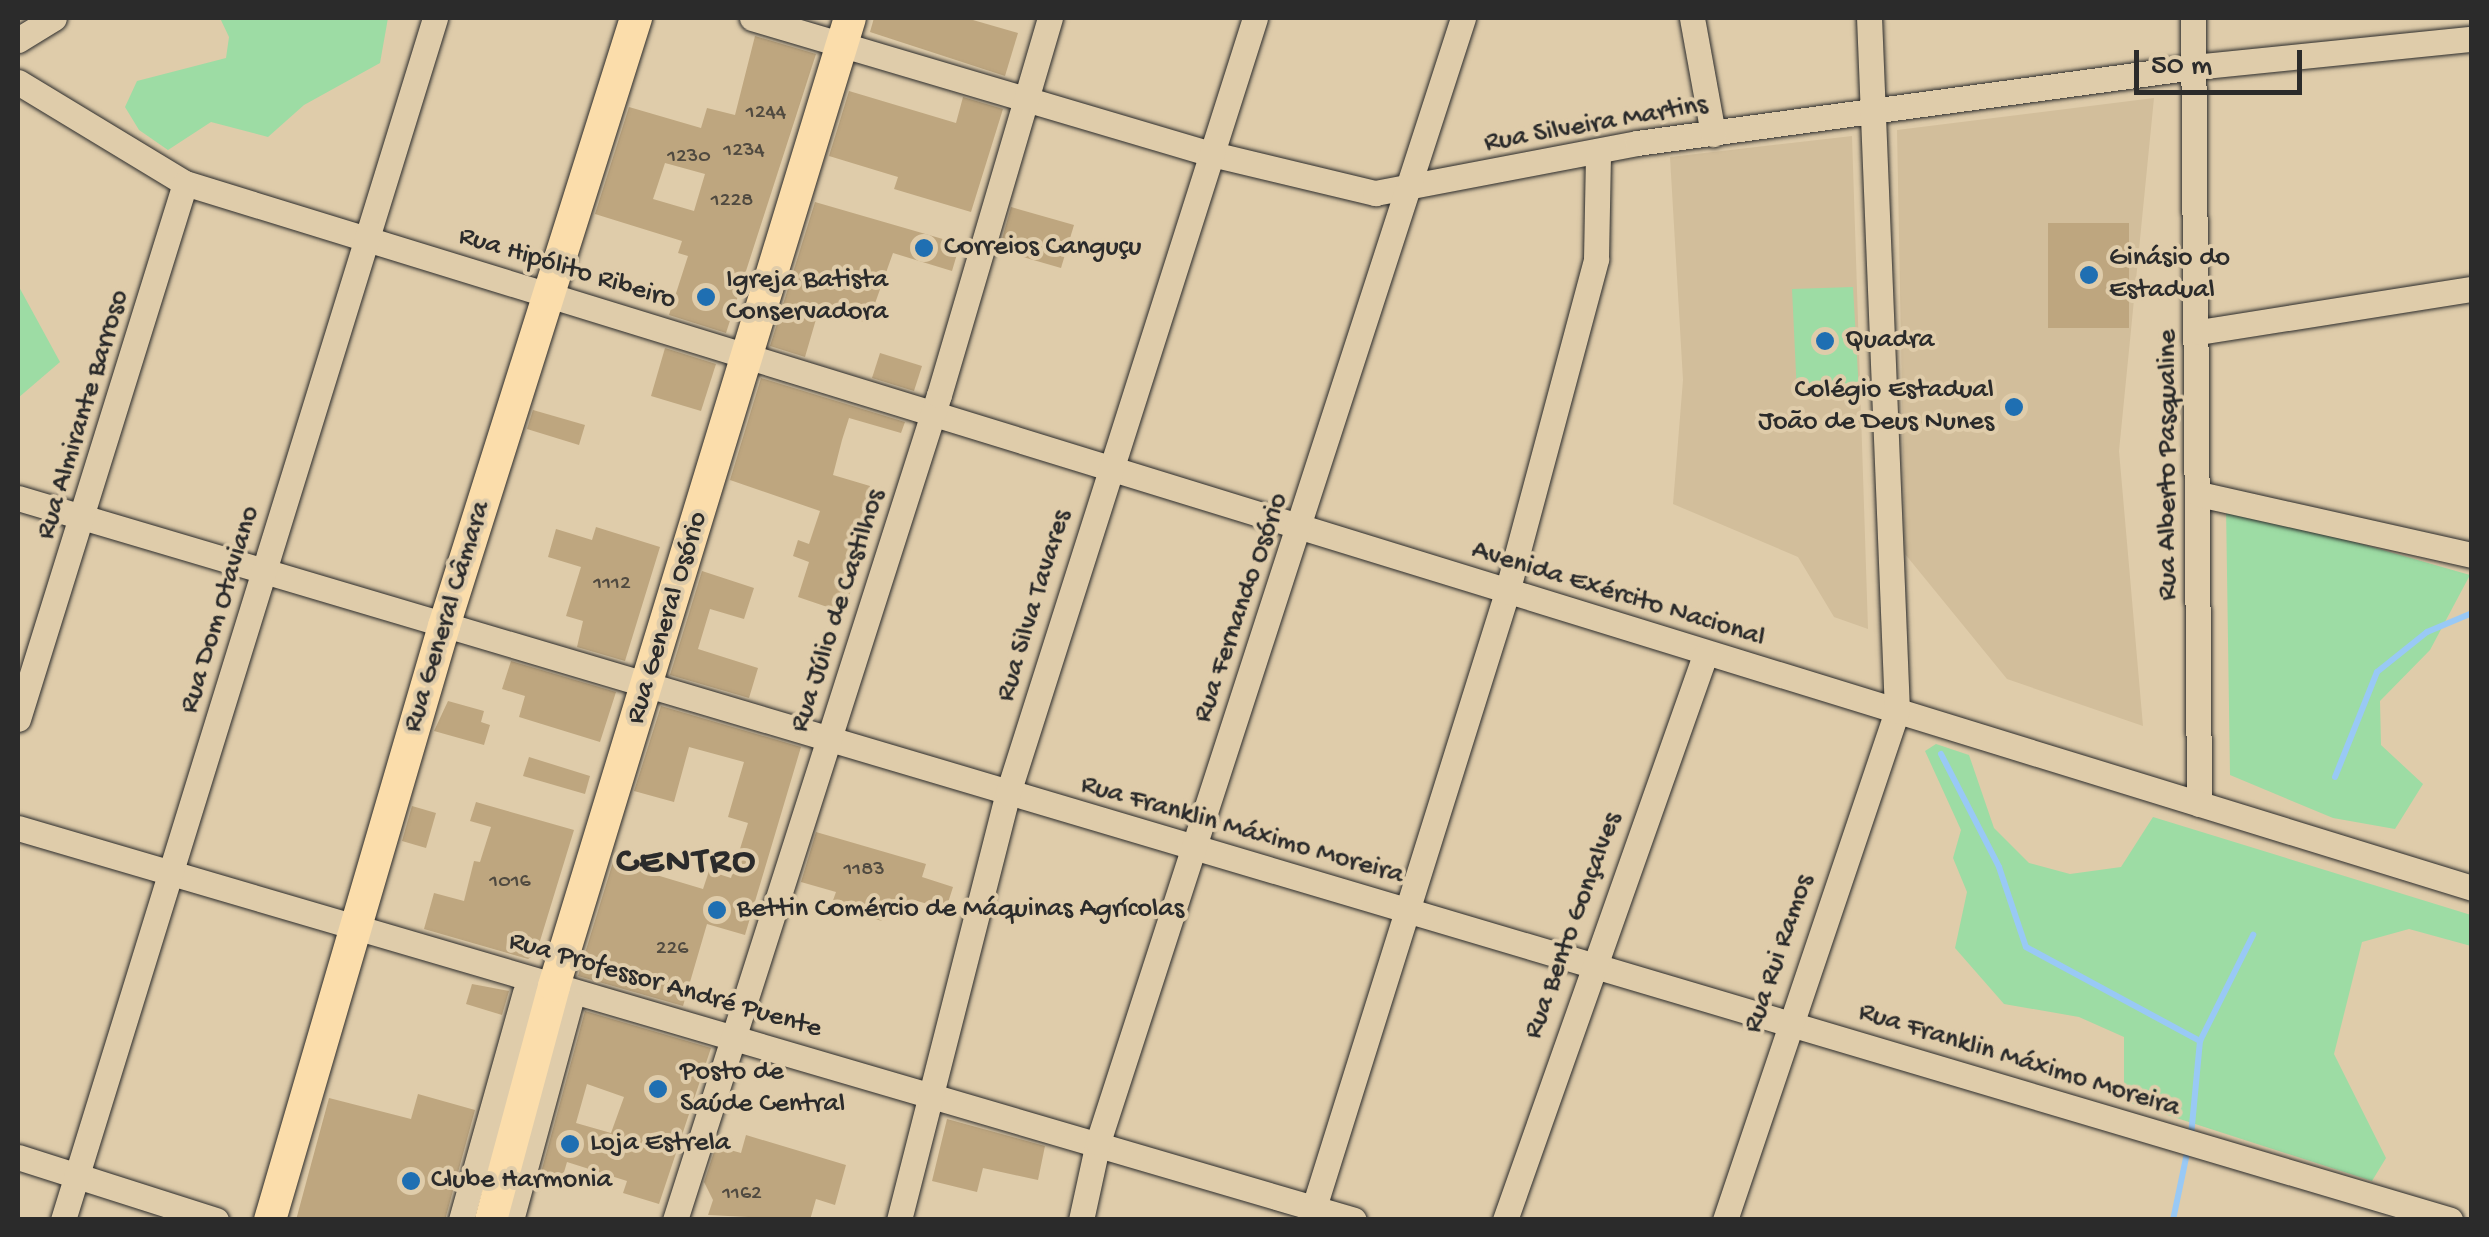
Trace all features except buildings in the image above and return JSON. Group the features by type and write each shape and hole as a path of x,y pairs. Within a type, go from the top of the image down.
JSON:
{"main road":[{"name":"Rua General Câmara","path":"270,1220 444,626 636,18"},
{"name":"Rua General Osório","path":"491,1220 549,994 648,685 846,30"}],"street":[{"path":"18,40 54,18"},
{"name":"Rua Dom Otaviano","path":"63,1220 436,18"},
{"name":"Rua Silveira Martins","path":"752,18 846,30 1025,98 1348,192 1409,190 1598,152 2194,66 2472,38"},
{"name":"Rua Júlio de Castilhos","path":"676,1220 934,411 1050,18"},
{"name":"Rua Silva Tavares","path":"899,1220 928,1094 1008,794 1110,464 1256,18"},
{"name":"Rua Fernando Osório","path":"1080,1220 1098,1142 1464,18"},
{"path":"1692,18 1713,134"},
{"path":"1869,18 1897,711"},
{"name":"Rua Alberto Pasqualine","path":"2193,18 2200,804"},
{"name":"Rua Hipólito Ribeiro","path":"18,82 185,183 749,354"},
{"path":"1312,1214 1507,592 1596,259 1598,152"},
{"name":"Rua Almirante Barroso","path":"18,720 84,520 185,183"},
{"path":"2198,332 2472,289"},
{"name":"Avenida Exército Nacional","path":"749,354 1110,464 1705,655 2472,888"},
{"path":"2199,494 2472,555"},
{"name":"Rua Franklin Máximo Moreira","path":"18,498 263,574 831,736 1008,794 1592,961 2220,1155 2450,1220"},
{"name":"Rua Bento Gonçalves","path":"1505,1220 1592,961 1705,655"},
{"name":"Rua Rui Ramos","path":"1725,1220 1787,1021 1897,711"},
{"name":"Rua Professor André Puente","path":"18,828 170,877 356,927 549,994 734,1038 1098,1142 1312,1214 1354,1220"},
{"path":"461,1220 549,994"},
{"path":"511,1220 549,994"},
{"path":"18,1157 216,1220"}],"shaded area":[{"name":"Colégio Estadual João de Deus Nunes","path":"2154,98 2119,451 2143,726 2007,679 1905,554 1897,130"},
{"path":"1852,136 1868,629 1834,617 1798,557 1673,504 1683,380 1670,157"}],"green space":[{"path":"220,18 388,18 380,63 304,105 268,137 211,122 168,150 139,130 125,107 137,81 226,58 229,37"},
{"path":"18,285 60,362 18,398"},
{"name":"Quadra","path":"1853,287 1859,392 1797,394 1792,289"},
{"path":"2226,505 2470,575 2430,650 2380,701 2381,745 2423,784 2395,829 2333,818 2230,775"},
{"path":"1936,744 1969,755 1994,828 2029,863 2070,874 2121,867 2153,817 2471,915 2471,946 2409,929 2362,942 2334,1054 2386,1158 2372,1181 2124,1101 2124,1037 2079,1017 2004,1004 1955,948 1967,892 1953,858 1961,830 1925,751"}],"waterway":[{"path":"2335,777 2377,672 2427,632 2472,613"},
{"path":"1941,754 1999,867 2026,947 2200,1041"},
{"path":"2191,1136 2200,1041 2253,935"},
{"path":"2173,1220 2188,1148"}],"place":[{"name":"Correios Canguçu","path":"924,248"},
{"name":"Ginásio do Estadual","path":"2089,275"},
{"name":"Igreja Batista Conservadora","path":"706,297"},
{"name":"Quadra","path":"1825,341"},
{"name":"Colégio Estadual João de Deus Nunes","path":"2014,407"},
{"name":"Bettin Comércio de Máquinas Agrícolas","path":"717,910"},
{"name":"Posto de Saúde Central","path":"658,1089"},
{"name":"Loja Estrela","path":"570,1144"},
{"name":"Clube Harmonia","path":"411,1181"}],"district":[{"name":"CENTRO","path":"687,864"}]}
